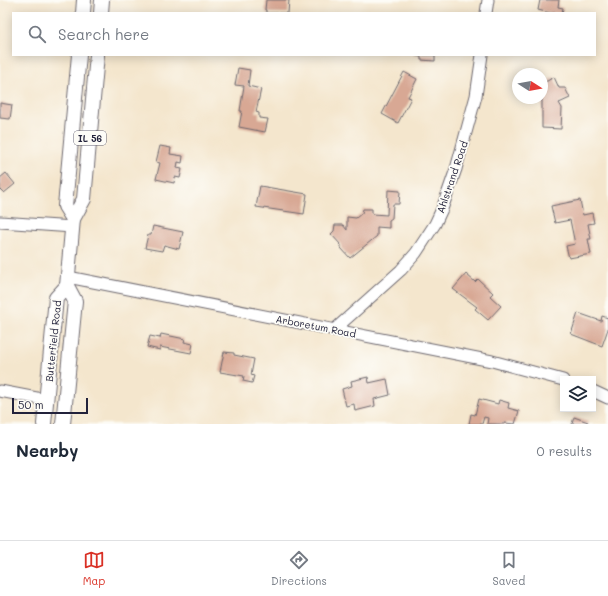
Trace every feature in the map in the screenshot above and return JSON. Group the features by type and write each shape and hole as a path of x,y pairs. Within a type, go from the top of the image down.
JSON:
{"main road":[{"path":"82,12 84,0"},
{"path":"101,12 102,0"},
{"name":"Butterfield Road","path":"73,223 65,206 78,56"},
{"name":"Butterfield Road","path":"63,424 75,301 68,281 73,223 84,199 98,56"},
{"name":"Butterfield Road","path":"44,424 56,298 68,281"}],"street":[{"path":"486,12 488,0"},
{"name":"Ahlstrand Road","path":"334,330 401,270 416,253 435,224 456,170 476,96 481,73 482,56"},
{"path":"0,222 73,223"},
{"name":"Arboretum Road","path":"68,281 492,361 560,379"},
{"path":"0,391 47,400"},
{"path":"596,392 608,398"}],"building":[{"path":"266,0 289,0 288,12 266,12"},
{"path":"540,0 559,0 558,7 563,8 562,12 546,12 538,10"},
{"path":"417,56 435,56 435,61 421,60 421,57"},
{"path":"238,68 250,70 248,86 261,89 256,112 259,113 259,118 268,119 265,132 239,127 244,86 235,85"},
{"path":"404,72 417,79 408,97 411,98 398,123 382,114"},
{"path":"554,77 559,88 565,88 570,98 559,103 562,108 561,129 542,128 542,104 548,104 548,80"},
{"path":"0,103 12,105 10,119 0,118"},
{"path":"160,146 171,148 170,154 183,156 182,163 178,162 177,168 182,169 180,178 175,177 174,183 156,179 160,163 156,162"},
{"path":"6,173 15,184 4,193 0,189 0,178"},
{"path":"260,186 307,194 304,214 256,207"},
{"path":"388,190 400,191 399,204 393,204 392,218 389,220 389,228 377,227 377,236 350,258 331,234 334,231 335,225 343,225 347,230 347,217 356,218 362,213 363,209 372,209 372,214 387,215"},
{"path":"580,200 583,215 592,213 594,223 588,224 591,239 588,239 591,254 569,258 566,246 575,244 570,220 555,223 551,206"},
{"path":"153,226 183,232 179,249 164,245 162,251 145,248 148,235 151,235"},
{"path":"466,274 475,282 478,279 493,293 490,296 501,306 488,320 475,309 477,307 453,289"},
{"path":"578,313 601,321 602,316 608,318 608,329 602,346 571,334"},
{"path":"161,334 185,339 184,342 193,344 191,353 160,347 160,350 147,347 150,336 160,338"},
{"path":"224,352 234,353 234,355 254,359 251,375 254,376 252,383 243,381 244,376 220,372"},
{"path":"368,377 369,383 387,379 390,395 374,399 375,406 355,411 354,404 346,406 342,389 352,386 351,381"},
{"path":"479,399 498,404 499,400 509,403 508,408 519,411 515,424 487,424 488,418 484,417 482,424 469,424 471,414 475,415"},
{"path":"574,417 588,422 587,424 572,424"}]}
